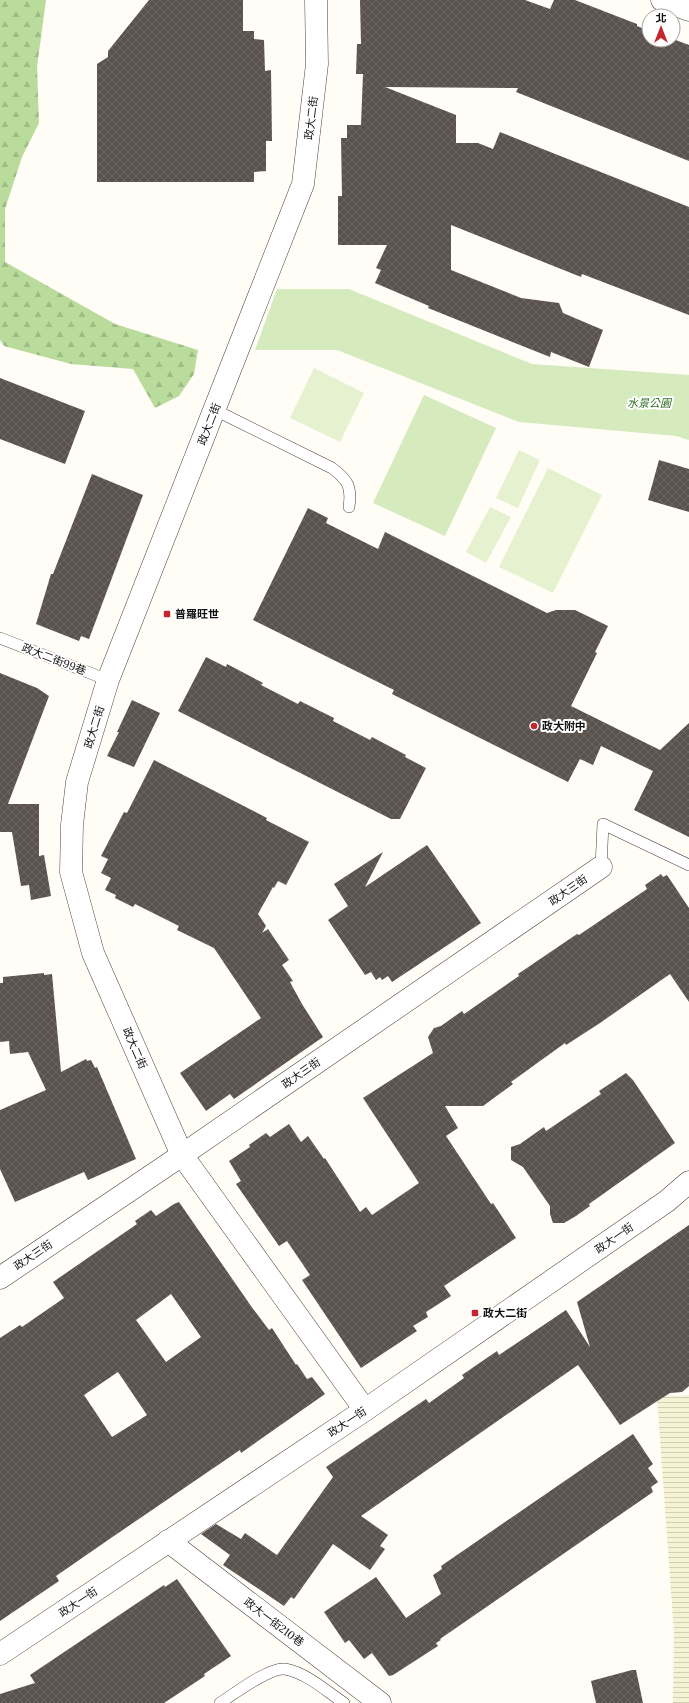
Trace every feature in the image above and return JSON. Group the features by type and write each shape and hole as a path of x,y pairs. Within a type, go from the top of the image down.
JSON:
{"street":[{"name":"政大二街","path":"316,0 317,64 303,184 108,680 77,782 72,825 71,872 93,953 182,1155 365,1410"},
{"path":"662,0 689,10"},
{"name":"政大三街","path":"0,1278 182,1155 601,867"},
{"name":"政大一街","path":"0,1654 365,1410 655,1210 689,1182"},
{"name":"政大一街210巷","path":"168,1541 380,1703"}],"lane":[{"path":"214,410 332,468 344,477 350,488 349,507"},
{"name":"政大二街99巷","path":"0,638 108,680"},
{"path":"601,867 603,824 689,865"},
{"path":"220,1703 261,1676 284,1669 306,1676 344,1703"}],"shaded area":[{"path":"689,1395 689,1703 673,1703 674,1633 657,1397"}],"green space":[{"path":"0,0 46,0 37,67 39,123 22,157 5,209 5,262 115,324 198,350 194,374 179,396 155,408 133,369 71,364 4,346 0,340"},
{"name":"水景公園","path":"277,289 349,289 532,364 689,375 689,440 676,436 519,422 337,350 255,350"},
{"path":"314,368 364,393 340,442 290,418"},
{"path":"424,395 496,428 445,536 373,503"},
{"path":"519,450 540,460 518,508 496,498"},
{"path":"548,468 602,495 553,593 499,567"},
{"path":"490,507 511,517 486,563 466,552"}],"building":[{"path":"149,0 243,0 243,31 254,31 254,39 264,40 265,71 271,70 272,141 266,141 266,171 254,172 254,182 97,182 97,64 108,57 108,51"},
{"path":"360,0 525,0 550,9 554,0 575,0 637,24 637,26 641,28 641,48 681,48 681,42 689,45 689,161 516,92 518,88 385,87 456,115 456,143 478,143 493,149 500,132 689,207 689,315 582,274 581,277 451,225 451,270 521,298 559,303 563,313 603,330 589,367 551,352 550,357 428,308 429,306 375,283 381,270 376,268 387,245 338,245 338,196 342,196 341,138 347,138 347,125 361,125 363,74 356,74 357,44 361,44"},
{"path":"0,378 85,411 65,464 0,439"},
{"path":"659,460 689,469 689,512 648,500"},
{"path":"92,474 143,495 89,639 81,636 79,641 36,624 51,574 53,574"},
{"path":"308,508 328,518 326,523 378,549 385,532 547,613 556,610 575,610 608,626 595,652 597,653 571,706 660,750 689,723 689,837 634,810 653,771 601,746 593,765 580,759 568,782 392,694 394,690 253,620"},
{"path":"206,657 226,667 227,664 263,683 261,685 298,704 300,701 334,718 333,721 370,740 372,737 406,755 405,757 426,768 400,819 391,819 178,711"},
{"path":"0,673 37,688 49,696 8,804 39,804 39,856 44,855 51,896 31,900 29,885 21,886 12,832 0,832"},
{"path":"132,700 160,713 134,767 107,756"},
{"path":"154,760 267,818 266,820 309,842 286,885 278,881 258,914 266,926 262,933 268,929 289,960 282,965 293,981 290,982 302,1004 323,1037 234,1099 230,1094 206,1111 180,1073 261,1018 214,948 177,930 179,926 135,904 133,907 115,898 116,895 105,890 111,878 101,873 108,859 101,856 124,812 127,813"},
{"path":"427,845 481,923 392,982 388,976 382,980 380,977 376,980 371,972 365,975 328,920 348,906 334,884 383,852 365,887"},
{"path":"661,874 663,877 667,875 689,908 689,1002 670,974 600,1023 566,1045 565,1043 511,1082 513,1084 483,1106 445,1106 458,1128 446,1136 491,1204 493,1203 516,1238 444,1286 451,1296 426,1312 428,1317 413,1326 417,1331 361,1368 302,1280 310,1275 287,1241 279,1246 236,1184 241,1181 229,1161 250,1147 249,1145 266,1133 270,1137 289,1124 301,1142 308,1136 324,1159 325,1158 360,1212 366,1207 372,1215 419,1183 363,1098 433,1053 428,1037 434,1028 441,1026 462,1011 464,1014 519,976 518,974 647,889 645,885"},
{"path":"44,973 44,975 52,974 61,1072 86,1059 87,1061 91,1060 95,1068 97,1067 136,1159 88,1180 84,1172 15,1202 0,1169 0,1110 46,1090 28,1052 10,1054 9,1041 0,1042 0,983 3,983 3,977"},
{"path":"626,1073 633,1080 675,1143 589,1204 590,1206 576,1216 564,1223 553,1223 550,1214 550,1206 523,1167 511,1160 511,1147 520,1144 544,1127 546,1131 601,1094 599,1091"},
{"path":"179,1202 269,1330 272,1328 307,1379 312,1377 325,1394 241,1453 240,1450 56,1576 59,1581 0,1621 0,1338 20,1325 22,1327 64,1298 53,1282 137,1224 135,1221 151,1210 156,1216","holes":["171,1294 201,1337 166,1362 136,1320","118,1372 147,1415 112,1437 84,1395"]},
{"path":"689,1225 689,1386 682,1392 670,1393 620,1425 578,1365 361,1516 388,1535 380,1546 385,1549 370,1570 333,1544 294,1599 291,1597 284,1606 223,1565 230,1555 201,1534 216,1524 241,1539 245,1533 277,1555 333,1477 326,1467 426,1399 429,1403 464,1378 462,1375 497,1351 499,1355 566,1310 590,1347 577,1302"},
{"path":"633,1434 653,1464 648,1468 658,1482 651,1487 653,1492 440,1639 441,1640 436,1643 438,1646 393,1675 389,1676 372,1653 364,1659 349,1640 345,1643 324,1612 376,1577 406,1618 441,1594 433,1575 442,1569 441,1566"},
{"path":"177,1579 231,1656 204,1674 205,1676 164,1703 0,1703 0,1694 35,1683 30,1675 164,1585 165,1587"},
{"path":"636,1670 643,1703 596,1703 591,1681"}],"place":[{"name":"普羅旺世","path":"167,614"},
{"name":"政大附中","path":"534,726"},
{"name":"政大二街","path":"475,1313"}]}
